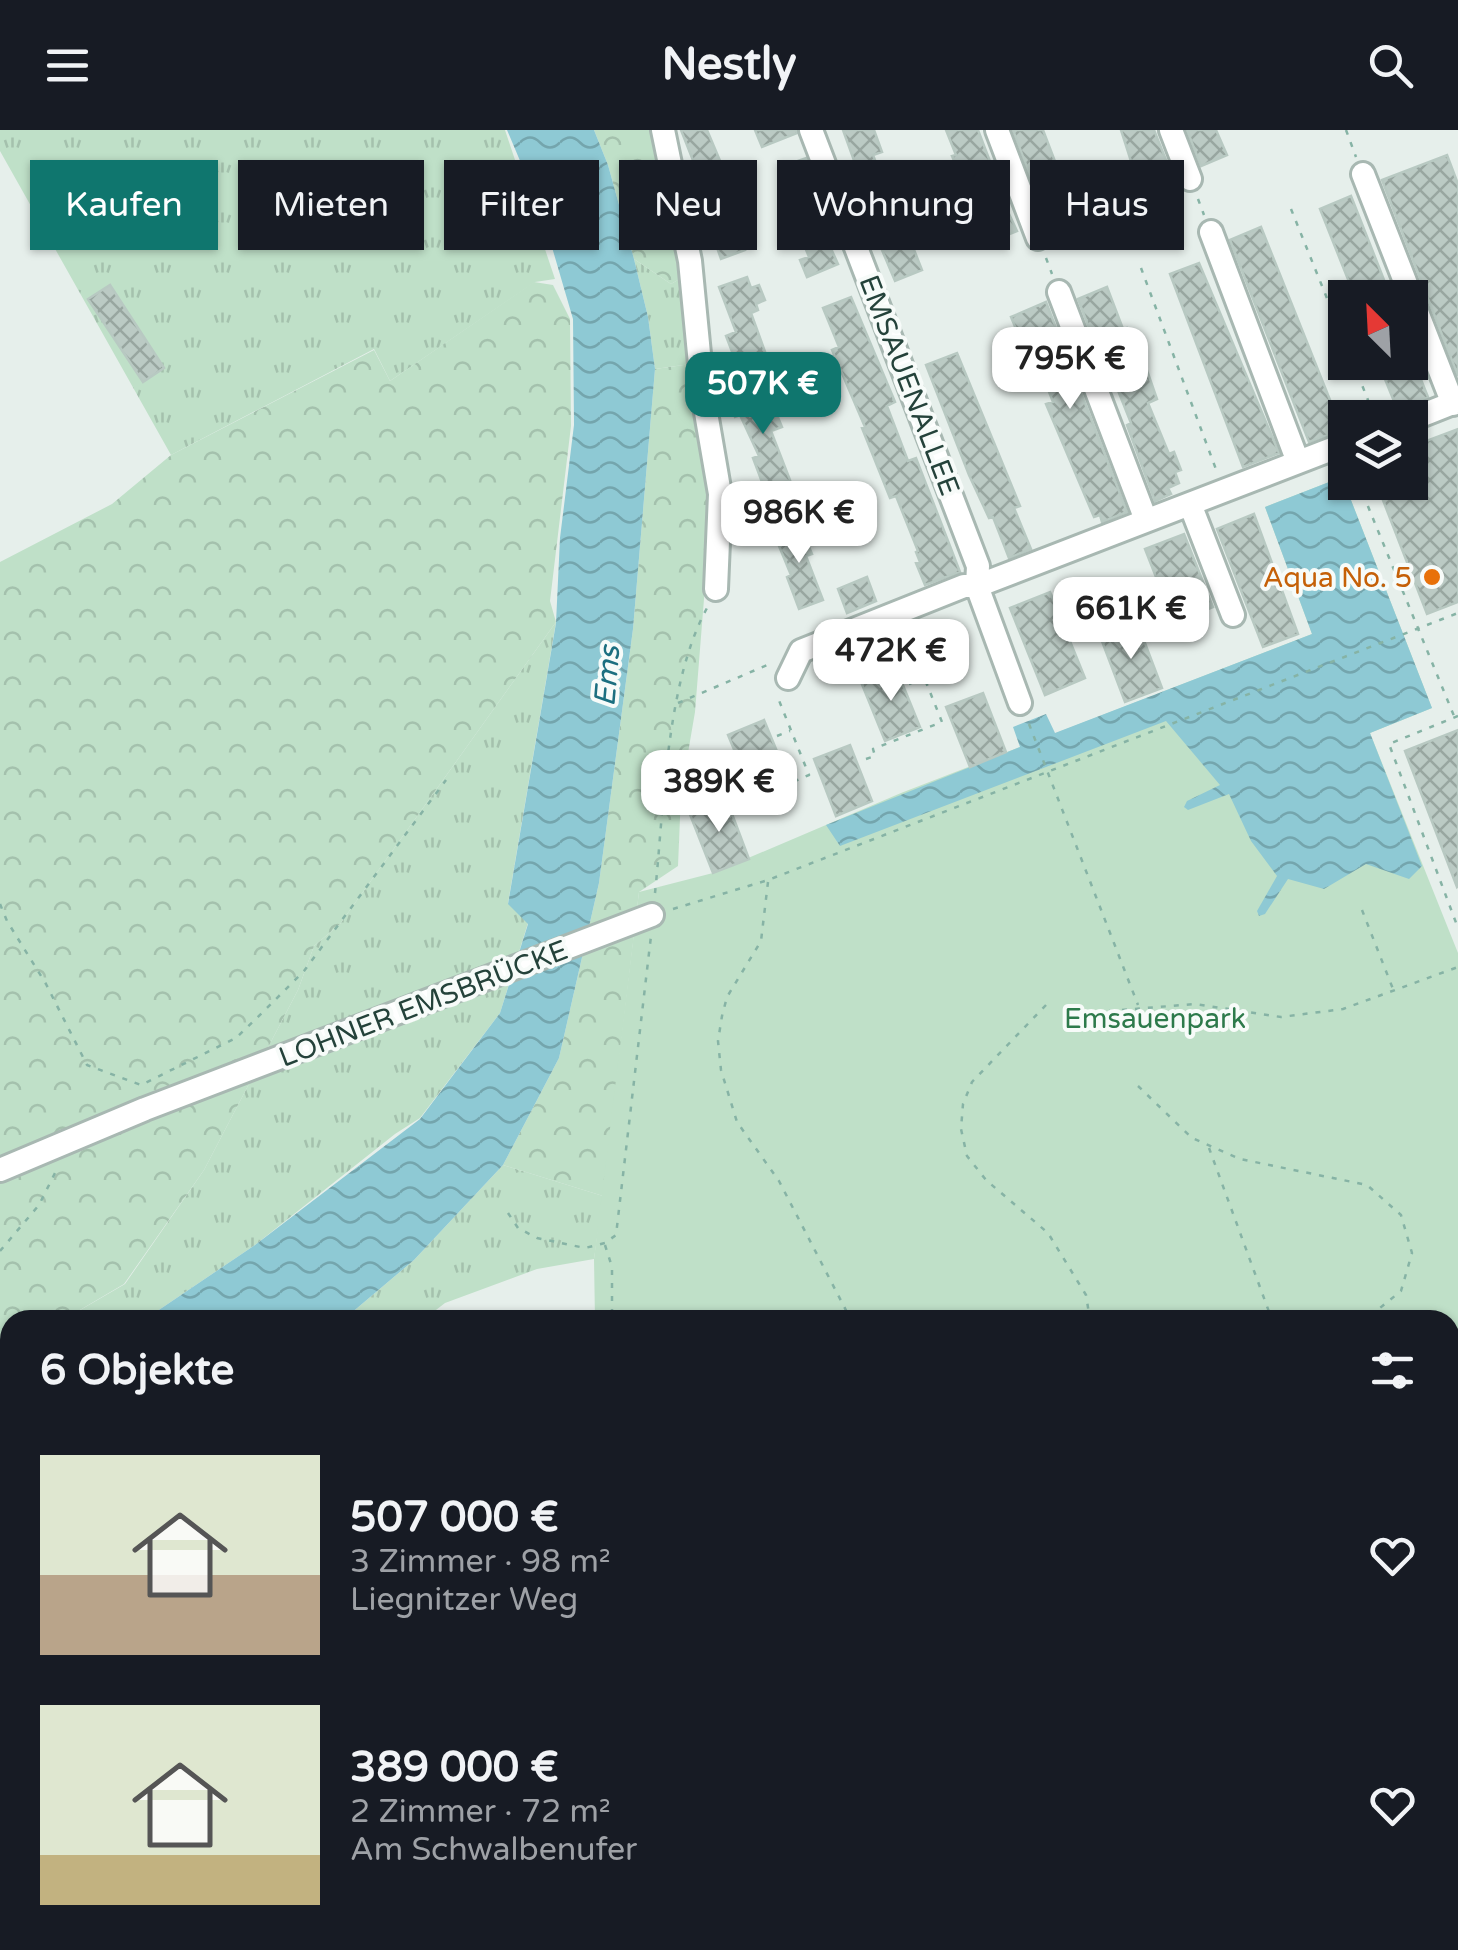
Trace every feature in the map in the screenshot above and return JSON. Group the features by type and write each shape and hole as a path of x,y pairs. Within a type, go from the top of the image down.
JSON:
{"street":[{"path":"664,130 690,261 703,396 720,494 716,589"},
{"name":"EMSAUENALLEE","path":"811,130 978,566 976,586 1024,712"},
{"path":"997,130 1030,217"},
{"path":"1171,130 1190,179"},
{"path":"1363,174 1455,402 1428,413"},
{"path":"1211,232 1298,462"},
{"path":"1059,292 1146,520"},
{"path":"788,678 801,651 1328,451"},
{"path":"1190,504 1233,615"},
{"name":"LOHNER EMSBRÜCKE","path":"0,1170 612,929 652,920"}],"path":[{"path":"1346,130 1363,174"},
{"path":"1190,179 1211,232"},
{"path":"1291,209 1328,302"},
{"path":"1043,250 1059,292"},
{"path":"1141,268 1224,492"},
{"path":"1365,500 1456,717 1389,744 1458,928"},
{"path":"508,1213 518,1228 538,1238 585,1248 605,1243 616,1235 677,704 693,632 716,589"},
{"path":"866,759 875,756 873,750 942,722 898,612"},
{"path":"652,920 768,880 1045,769 1458,614"},
{"path":"677,704 801,651"},
{"path":"740,811 748,807 746,802 809,776 772,684 788,678"},
{"path":"908,684 924,678"},
{"path":"1024,712 1138,1007"},
{"path":"778,736 791,730"},
{"path":"0,904 6,921 46,984 86,1066 140,1085 236,1038 265,1010 304,971 446,780"},
{"path":"768,880 761,941 728,996 722,1016 718,1041 721,1070 737,1122 779,1181 846,1310"},
{"path":"1362,910 1393,991"},
{"path":"1109,1011 1195,1004 1282,1018 1342,1009 1458,968"},
{"path":"1046,1004 972,1082 961,1129 966,1156 986,1180 1048,1232 1086,1295 1088,1310"},
{"path":"1138,1086 1192,1138 1240,1159 1367,1184 1401,1214 1412,1253 1401,1290 1377,1310"},
{"path":"1208,1145 1268,1310"},
{"path":"0,1251 39,1205 62,1159"},
{"path":"605,1243 612,1267 612,1310"}],"green space":[{"path":"0,130 505,130 515,160 444,160 444,250 545,250 555,279 535,282 390,381 374,349 171,455 56,250 218,250 218,160 30,160 30,204 0,151"},
{"path":"594,130 657,130 662,160 619,160 619,205"},
{"path":"632,250 678,250 683,277 671,284 634,259"},
{"path":"634,259 671,284 683,277 698,363 655,369"},
{"path":"534,282 553,285 570,319 571,426 550,601 556,622 340,924 314,946 298,990 204,1170 124,1284 80,1310 0,1310 0,562 112,504 171,455 374,350 390,381"},
{"path":"698,363 713,486 695,712 681,794 678,866 639,892 603,1196 503,1165 559,1058 599,883 633,629 655,369"},
{"name":"Emsauenpark","path":"1328,482 1328,500 1351,500 1432,708 1370,733 1458,953 1458,1310 595,1310 594,1259 639,892 713,873 901,793 1312,634 1265,507"},
{"path":"556,622 508,903 528,923 500,1013 420,1118 255,1245 159,1310 80,1310 125,1284 204,1170 298,990 314,946 340,924"},
{"path":"503,1165 603,1196 594,1259 537,1269 445,1303 436,1310 355,1310 414,1260"}],"water":[{"name":"Ems","path":"507,130 594,130 619,205 619,250 632,250 634,259 655,369 633,629 599,883 559,1058 503,1165 414,1260 355,1310 159,1310 255,1245 420,1119 500,1013 528,924 508,904 556,623 560,538 574,425 573,319 553,250 599,250 599,160 520,160"},
{"path":"1328,482 1328,500 1351,500 1432,708 1370,733 1422,866 1409,879 1366,864 1324,889 1288,879 1265,914 1259,916 1257,911 1277,876 1251,841 1229,794 1188,810 1184,807 1187,801 1220,785 1166,721 840,846 826,825 1020,747 1013,727 1046,714 1055,733 1312,634 1265,507"}],"building":[{"path":"681,130 707,130 720,160 693,160"},
{"path":"755,130 796,130 797,133 762,147"},
{"path":"843,130 874,130 882,152 873,155 875,160 854,160"},
{"path":"946,130 978,130 989,160 954,160 952,156 956,155"},
{"path":"1013,130 1043,130 1054,160 1030,160 1030,175"},
{"path":"1121,130 1154,130 1166,160 1131,160"},
{"path":"1187,130 1216,130 1227,155 1201,166"},
{"path":"1447,155 1458,184 1458,376 1428,299 1428,280 1421,280 1382,180"},
{"path":"1351,196 1384,280 1348,280 1320,209"},
{"path":"1010,216 1017,231 1010,234"},
{"path":"1261,227 1330,400 1328,435 1309,442 1230,240"},
{"path":"718,250 745,250 721,259"},
{"path":"806,250 832,250 838,264 807,277 800,260 809,257"},
{"path":"882,250 914,250 922,270 895,281"},
{"path":"1199,263 1279,453 1243,467 1170,274"},
{"path":"747,277 751,288 759,285 765,300 756,304 758,310 751,313 768,360 739,370 726,336 736,332 719,287"},
{"path":"110,285 164,368 143,382 88,299"},
{"path":"1107,287 1123,329 1134,333 1157,399 1148,403 1169,454 1174,452 1181,470 1175,472 1179,483 1168,488 1171,494 1155,501 1127,425 1131,423 1111,373 1107,375 1078,299"},
{"path":"851,297 895,402 887,406 908,461 916,458 960,572 925,585 916,563 920,562 918,551 896,496 890,498 832,350 839,347 823,308"},
{"path":"1046,302 1127,512 1102,522 1100,515 1094,517 1046,404 1053,402 1032,348 1025,351 1011,317"},
{"path":"957,353 1020,506 1014,508 1031,549 1009,558 993,517 989,518 969,475 926,365"},
{"path":"1385,380 1421,380 1428,397 1422,400 1394,400"},
{"path":"766,389 782,427 771,431 790,480 765,490 753,458 759,456 740,415 735,417 730,405"},
{"path":"1458,429 1458,602 1427,614 1383,500 1428,500 1428,440"},
{"path":"1254,514 1298,634 1263,647 1217,529"},
{"path":"799,523 812,554 806,556 823,600 799,609 787,577 791,575 774,534"},
{"path":"1184,534 1213,607 1174,623 1145,549"},
{"path":"867,577 876,601 847,613 838,589"},
{"path":"1050,592 1085,678 1045,695 1010,608"},
{"path":"1137,622 1162,688 1125,702 1100,636"},
{"path":"896,668 920,727 885,741 861,682"},
{"path":"983,693 1006,752 970,767 946,707"},
{"path":"764,720 788,778 752,793 728,735"},
{"path":"1458,730 1458,886 1457,887 1405,751"},
{"path":"850,745 872,801 836,816 814,759"},
{"path":"726,798 749,859 713,873 689,812"}],"place":[{"name":"Aqua No. 5","path":"1432,577"}]}
